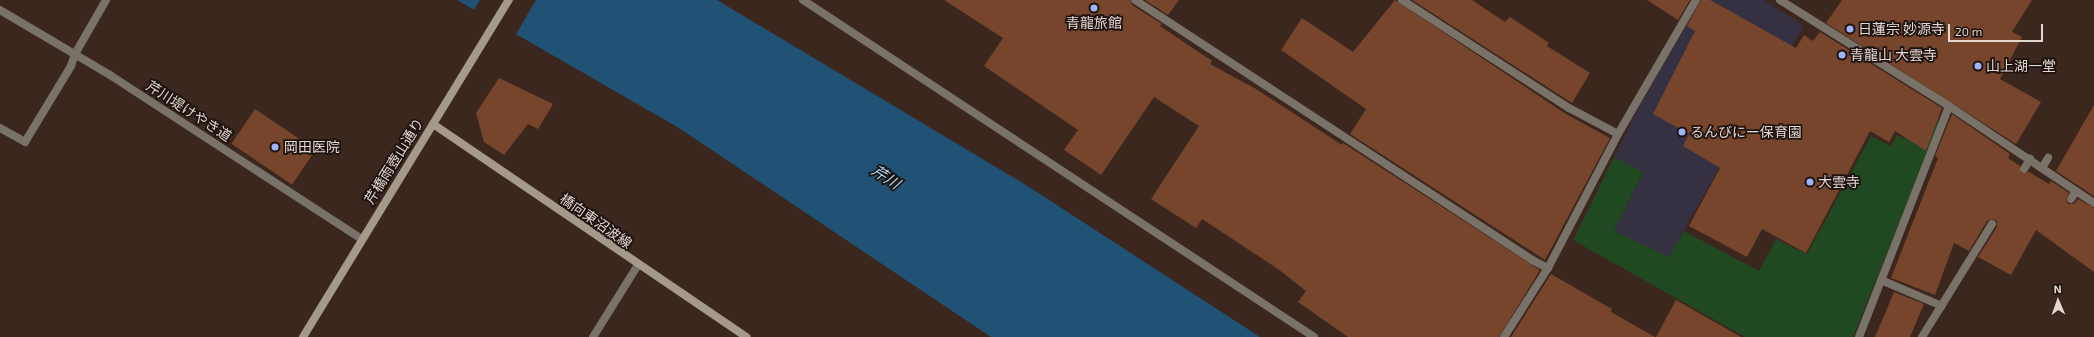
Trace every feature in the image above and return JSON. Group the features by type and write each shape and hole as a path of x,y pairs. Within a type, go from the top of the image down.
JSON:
{"main road":[{"name":"芹橋雨壺山通り","path":"303,337 509,0"},
{"name":"橋向東沼波線","path":"433,124 638,265 746,337"}],"street":[{"path":"0,128 25,142 71,66 75,54 106,0"},
{"path":"804,0 1314,337"},
{"path":"1135,0 1532,260 1552,266"},
{"path":"1402,0 1569,108 1618,134"},
{"path":"1504,337 1552,266 1618,134 1696,0"},
{"path":"1780,0 1950,106 2094,203"},
{"name":"芹川堤けやき道","path":"0,10 75,54 362,239"},
{"path":"1859,337 1950,106"},
{"path":"2042,168 2048,158"},
{"path":"2024,169 2030,160"},
{"path":"2072,199 2076,191"},
{"path":"1922,337 1992,224"},
{"path":"593,337 638,265"},
{"path":"1881,280 1942,306"}],"shaded area":[{"name":"るんびにー保育園","path":"1701,0 1764,0 1804,26 1755,103 1669,257 1614,231 1643,173 1614,157 1639,107"}],"green space":[{"path":"1923,105 1938,114 1938,126 1853,337 1745,337 1573,240 1614,157 1643,172 1614,231 1669,257 1684,231 1759,271 1776,239 1807,254 1871,136 1891,146 1897,135 1905,139"}],"water":[{"name":"芹川","path":"457,0 717,0 1026,185 1260,337 991,337 679,128"}],"pier":[{"path":"480,0 536,0 515,36 473,11"}],"building":[{"path":"944,0 1130,0 1132,5 1162,24 1160,26 1212,61 1210,64 1256,89 1342,145 1343,143 1540,270 1499,337 1348,337 1298,302 1306,291 1278,269 1202,219 1196,228 1151,199 1199,126 1154,97 1101,175 1064,150 1078,130 984,66 1003,38"},
{"path":"1145,0 1179,0 1168,15"},
{"path":"1395,0 1566,114 1610,138 1545,260 1350,134 1366,109 1281,50 1302,18 1353,52"},
{"path":"1412,0 1472,0 1505,22 1510,17 1549,43 1547,46 1590,73 1572,103"},
{"path":"1647,0 1690,0 1678,20"},
{"path":"1701,0 1710,0 1796,48 1804,35 1813,41 1820,32 1942,108 1926,151 1895,131 1889,142 1870,131 1806,253 1762,229 1747,257 1689,226 1720,168 1683,146 1689,134 1653,114 1695,31 1687,26"},
{"path":"1842,0 2032,0 2012,32 2022,37 2000,79 2041,102 2016,144 1826,23"},
{"path":"499,78 553,104 538,129 528,124 504,155 484,142 476,113"},
{"path":"2094,105 2094,196 2056,171"},
{"name":"岡田医院","path":"255,109 316,150 292,185 232,144"},
{"path":"1952,114 2010,154 2008,158 2020,166 2021,173 2029,172 2049,184 2051,181 2069,193 2066,199 2068,204 2074,204 2078,199 2094,208 2094,272 2036,230 2011,275 1978,257 1997,227 1997,221 1992,219 1987,221 1969,251 1954,243 1935,295 1891,278 1938,158 1935,156"},
{"path":"1551,274 1612,309 1611,312 1655,337 1511,337"},
{"path":"1894,292 1924,304 1910,337 1875,337"},
{"path":"1676,300 1741,337 1656,337"}],"place":[{"name":"青龍旅館","path":"1094,8"},
{"name":"日蓮宗 妙源寺","path":"1850,29"},
{"name":"青龍山 大雲寺","path":"1842,55"},
{"name":"山上湖一堂","path":"1978,66"},
{"name":"るんびにー保育園","path":"1682,132"},
{"name":"岡田医院","path":"275,147"},
{"name":"大雲寺","path":"1810,182"}]}
